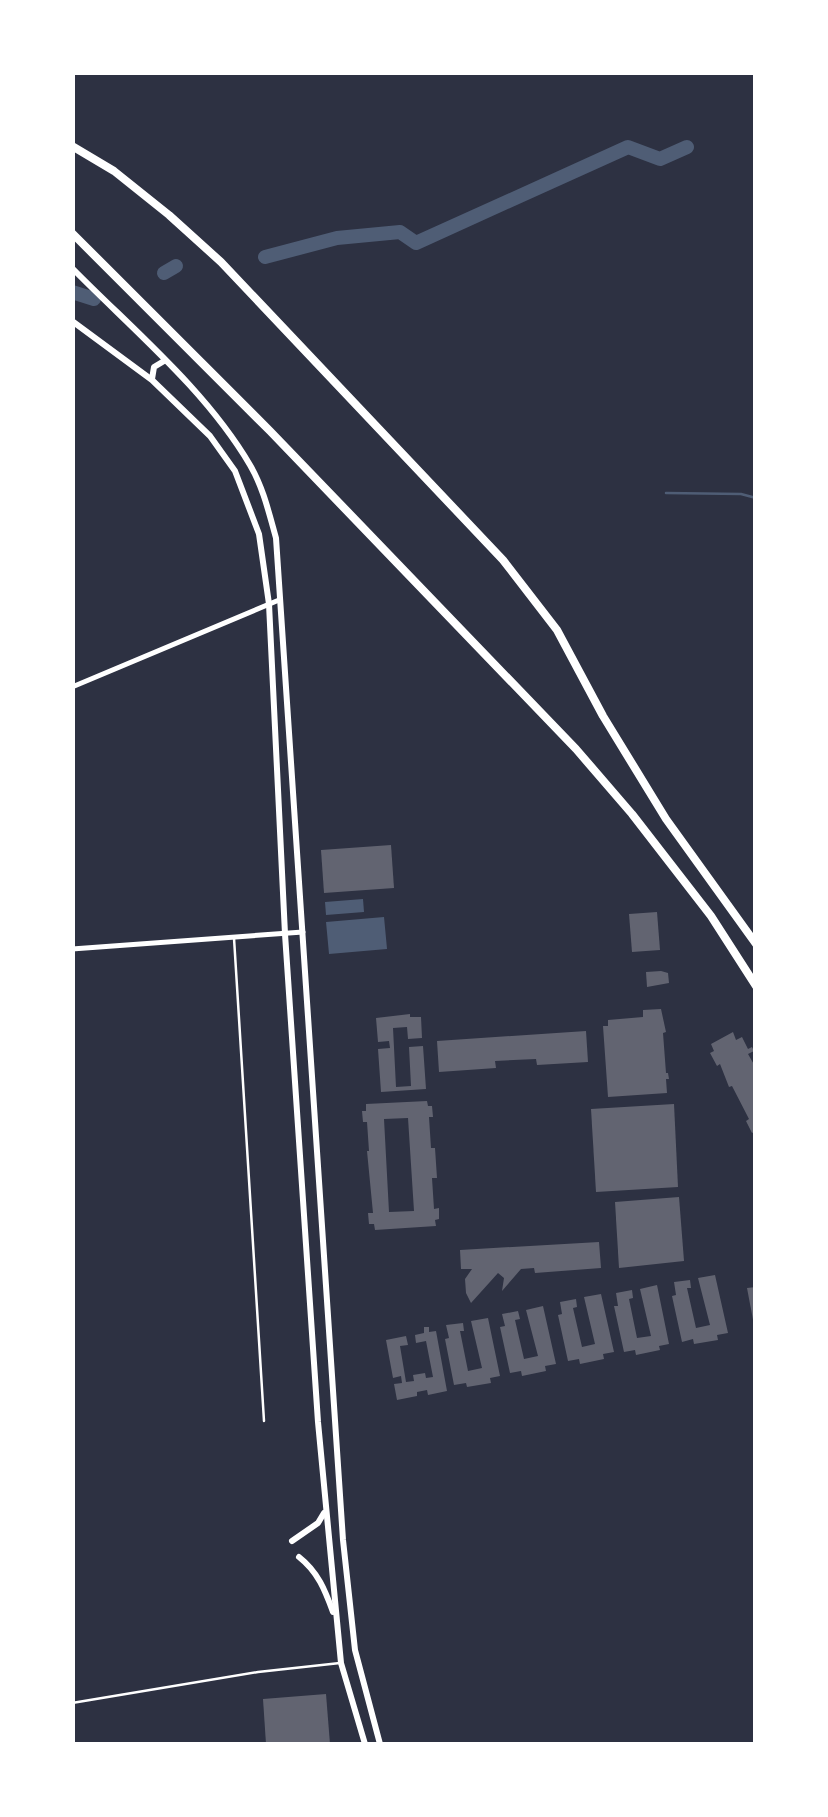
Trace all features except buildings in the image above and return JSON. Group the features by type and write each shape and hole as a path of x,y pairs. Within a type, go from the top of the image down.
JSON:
{"highway":[{"path":"72,146 114,171 221,262 503,560 557,630 603,716 666,819 756,944"},
{"path":"72,232 576,749 711,916 756,986"}],"main road":[{"path":"72,268 218,420 252,468 266,499 276,538 343,1540 362,1684 380,1744"},
{"path":"72,321 152,380 210,436 235,471 259,534 269,604 285,934 326,1509 341,1663 365,1744"},
{"path":"152,380 154,367 164,361"},
{"path":"304,1231 313,1229 321,1219"},
{"path":"292,1541 318,1523 326,1509"},
{"path":"299,1557 322,1582 336,1618"}],"street":[{"path":"72,687 282,599"},
{"path":"72,949 303,932"}],"lane":[{"path":"234,937 264,1421"},
{"path":"72,1703 258,1672 341,1663"}],"water":[{"path":"363,899 364,912 326,915 325,902"},
{"path":"384,917 387,949 329,954 326,922"}],"waterway":[{"path":"265,257 337,238 400,232 416,243 628,147 660,159 687,147"},
{"path":"164,273 176,266"},
{"path":"72,292 94,299"},
{"path":"666,493 741,494 756,498"}]}
